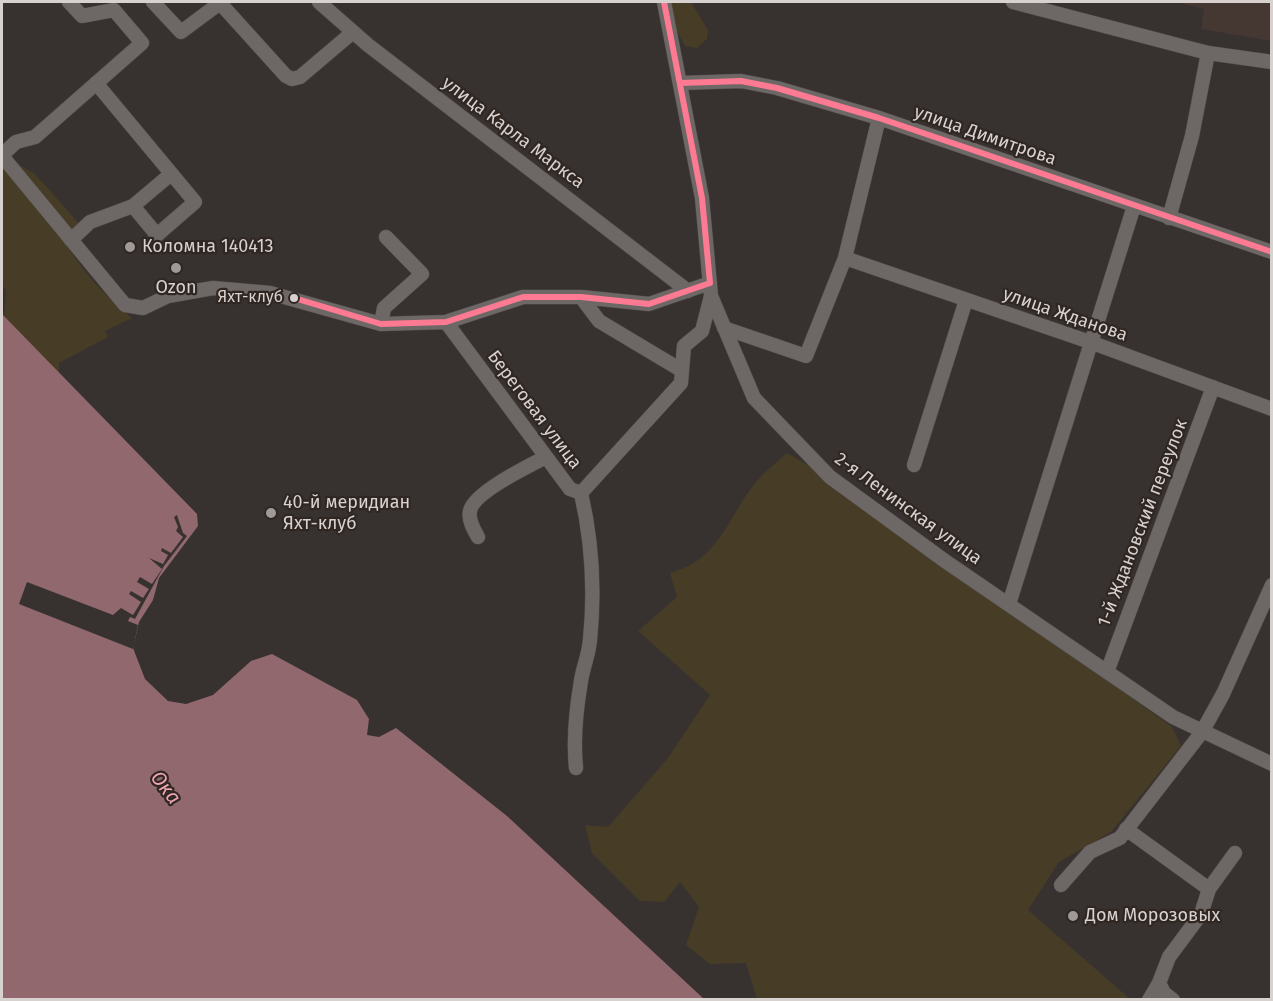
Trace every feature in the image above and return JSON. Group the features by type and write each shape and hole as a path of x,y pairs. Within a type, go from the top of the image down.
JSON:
{"street":[{"path":"69,2 82,16 119,6 142,44 35,137 16,142 2,155 125,305 143,308 168,296 213,288 270,293 381,324 446,322 523,297 581,297 649,304 688,291 710,289 702,331 684,346 681,383 581,493"},
{"path":"153,2 181,32 220,3 286,76 292,79 300,77 353,32"},
{"name":"улица Карла Маркса","path":"319,2 353,32 688,291"},
{"name":"2-я Ленинская улица","path":"664,2 702,198 710,289 754,398 830,477 1009,604 1173,717 1272,764"},
{"path":"1013,2 1208,53 1272,62"},
{"path":"1169,218 1192,136 1208,53"},
{"name":"улица Димитрова","path":"680,83 741,81 777,88 879,118 1272,252"},
{"path":"96,84 195,202 157,235 133,206"},
{"path":"724,328 806,357 845,258 879,118"},
{"path":"71,240 90,222 133,206 171,174"},
{"path":"1009,604 1134,206"},
{"path":"381,324 384,308 422,274 386,237"},
{"name":"улица Жданова","path":"845,258 1090,342 1272,409"},
{"path":"581,297 599,321 681,370"},
{"path":"914,465 966,300"},
{"name":"Береговая улица","path":"446,322 570,489 581,493 591,536 592,596 590,642 581,680 573,741 576,768"},
{"name":"1-й Ждановский переулок","path":"1107,672 1213,387"},
{"path":"478,537 469,511 474,502 515,473 546,457"},
{"path":"1061,885 1090,852 1120,838 1202,732 1223,694 1272,585"},
{"path":"1126,829 1209,889"},
{"path":"1149,999 1159,983 1169,957 1201,914 1209,889 1234,854"},
{"path":"1159,983 1164,993 1173,999"}],"shaded area":[{"path":"669,2 691,2 708,30 707,39 697,48 685,46 674,25"},
{"path":"1183,2 1271,2 1271,41 1201,29 1204,9 1183,4"},
{"path":"2,155 35,174 83,228 61,236 93,280 132,318 105,331 108,337 59,363 59,373 4,317 6,291 2,285"},
{"path":"787,453 808,465 1172,727 1181,746 1111,832 1059,862 1028,910 1130,999 757,999 746,963 710,964 686,945 699,907 680,882 664,902 640,901 592,853 585,825 608,827 668,758 710,695 638,631 677,597 670,573 687,567 712,547 756,482"}],"water":[{"name":"Ока","path":"2,314 197,514 198,526 159,578 153,600 139,622 133,648 145,679 168,701 186,704 213,695 251,661 272,654 357,700 369,719 367,735 379,737 396,728 507,816 704,999 2,999"}],"pier":[{"path":"177,515 183,533 187,536 164,566 135,619 130,617 128,621 138,625 133,649 19,604 27,582 113,615 121,608 133,615 141,602 129,594 131,591 143,598 149,589 137,582 140,577 152,584 162,569 149,558 163,564 168,555 161,551 162,548 171,553 183,537 176,531 178,527 174,517"}],"transit line":[{"path":"664,2 702,198 710,283"},
{"path":"680,83 741,81 777,88 879,118 1272,252"},
{"path":"294,298 381,324 446,322 523,297 581,297 649,304 710,283"}],"place":[{"name":"Коломна 140413","path":"130,247"},
{"name":"Ozon","path":"176,268"},
{"name":"Яхт-клуб","path":"294,298"},
{"name":"40-й меридиан Яхт-клуб","path":"271,513"},
{"name":"Дом Морозовых","path":"1073,916"}]}
